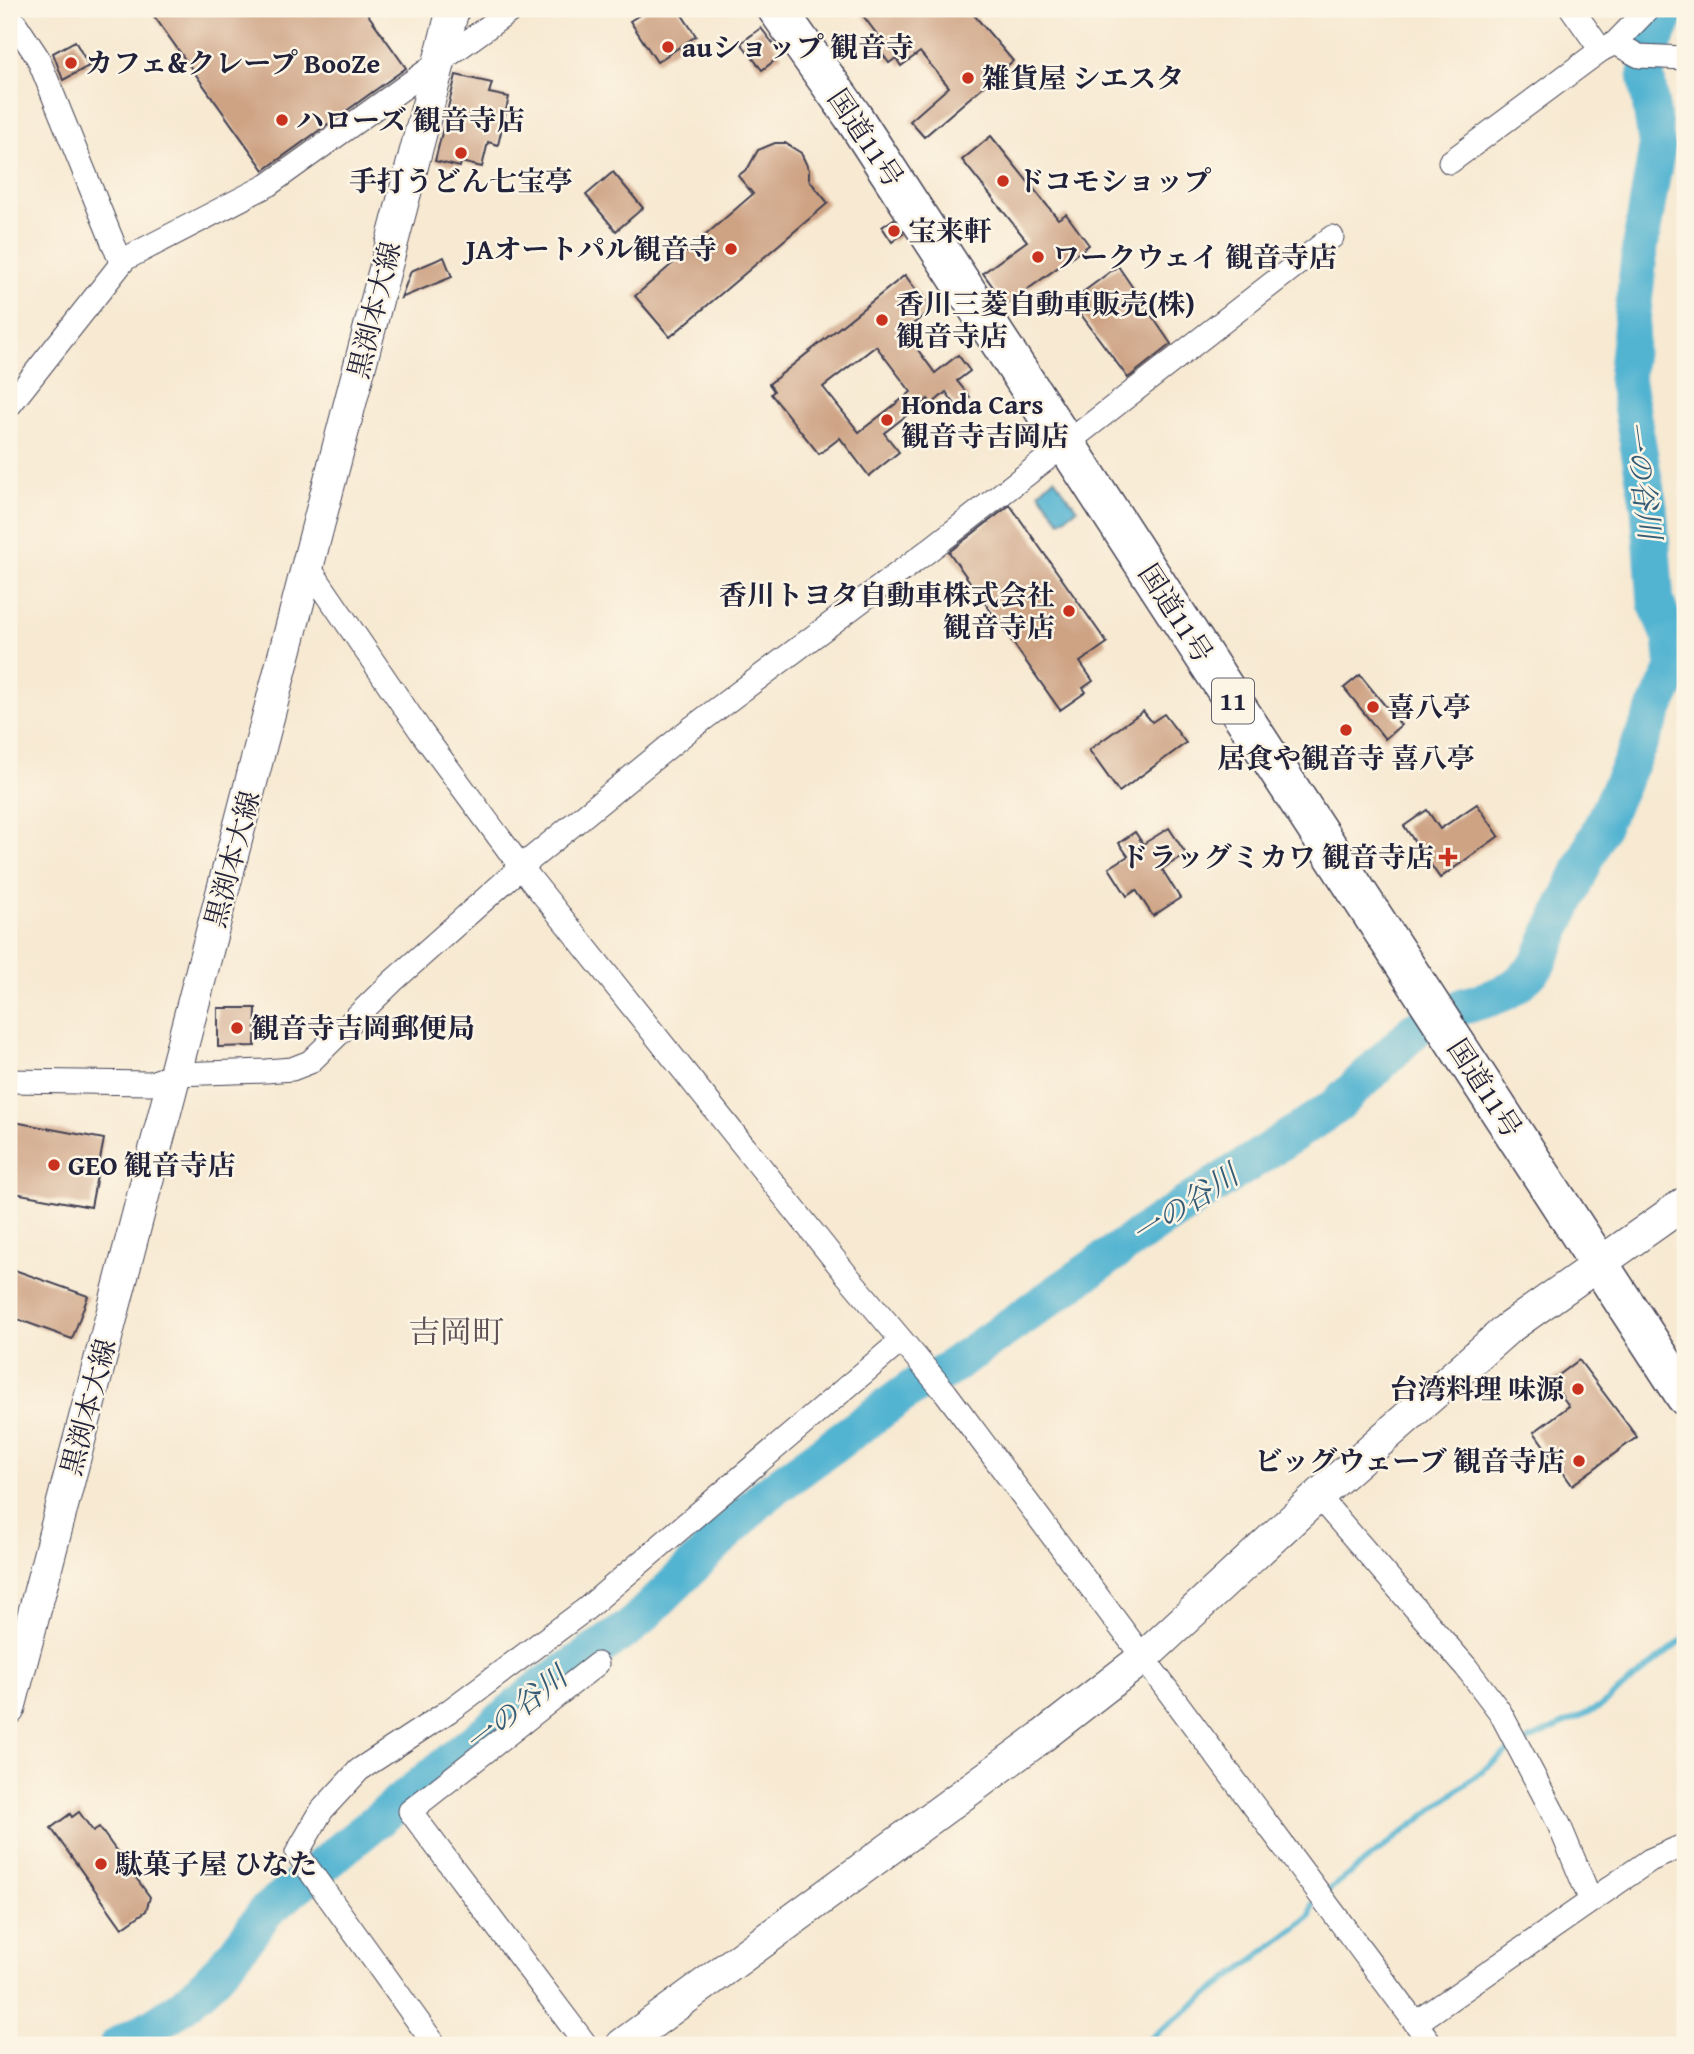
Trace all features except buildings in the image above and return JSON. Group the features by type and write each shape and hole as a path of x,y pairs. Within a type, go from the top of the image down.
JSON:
{"highway":[{"name":"国道11号","path":"777,9 852,115 1685,1396"}],"main road":[{"name":"黒渕本大線","path":"9,1709 453,9"},
{"path":"622,2045 1040,1738 1144,1657 1318,1496 1507,1329 1685,1203"}],"street":[{"path":"9,406 125,259 268,185 513,9"},
{"path":"1572,9 1608,47 1639,56 1685,58"},
{"path":"1450,162 1608,47 1648,9"},
{"path":"9,14 38,58 118,255 125,259"},
{"path":"9,1080 151,1083 176,1074 292,1069 310,1062 393,981 521,867 689,730 1067,444 1332,237"},
{"path":"308,566 422,733 521,867 946,1394 1433,2045"},
{"path":"435,2045 297,1853 322,1810 359,1770 449,1711 586,1609 901,1341"},
{"path":"1318,1496 1466,1667 1500,1712 1558,1822 1591,1901"},
{"path":"586,2045 410,1811 597,1664"},
{"path":"1416,2023 1650,1860 1685,1845"}],"water":[{"path":"1054,478 1077,509 1060,521 1039,492"}],"waterway":[{"name":"一の谷川","path":"1463,1006 1504,993 1521,982 1537,965 1674,669 1671,638 1656,603 1649,507 1626,378 1640,247 1657,148 1646,73 1652,48 1669,9"},
{"name":"一の谷川","path":"944,1372 1154,1225 1335,1107 1417,1028"},
{"name":"一の谷川","path":"118,2045 164,2019 202,1989 234,1954 266,1911 540,1688 632,1626 766,1494 922,1381"},
{"path":"1527,1741 1598,1708 1685,1638"},
{"path":"1326,1892 1508,1751"},
{"path":"1141,2045 1310,1917 1313,1904"}],"place":[{"name":"auショップ 観音寺","path":"668,47"},
{"name":"カフェ&クレープ BooZe","path":"71,63"},
{"name":"雑貨屋 シエスタ","path":"968,78"},
{"name":"ハローズ 観音寺店","path":"282,120"},
{"name":"手打うどん七宝亭","path":"461,153"},
{"name":"ドコモショップ","path":"1003,181"},
{"name":"宝来軒","path":"894,231"},
{"name":"JAオートパル観音寺","path":"731,249"},
{"name":"ワークウェイ 観音寺店","path":"1038,257"},
{"name":"香川三菱自動車販売(株) 観音寺店","path":"882,320"},
{"name":"Honda Cars 観音寺吉岡店","path":"887,420"},
{"name":"香川トヨタ自動車株式会社 観音寺店","path":"1069,611"},
{"name":"喜八亭","path":"1373,707"},
{"name":"居食や観音寺 喜八亭","path":"1346,730"},
{"name":"ドラッグミカワ 観音寺店","path":"1448,857"},
{"name":"観音寺吉岡郵便局","path":"237,1028"},
{"name":"GEO 観音寺店","path":"54,1165"},
{"name":"台湾料理 味源","path":"1578,1389"},
{"name":"ビッグウェーブ 観音寺店","path":"1579,1461"},
{"name":"駄菓子屋 ひなた","path":"101,1864"}],"district":[{"name":"吉岡町","path":"456,1332"}]}
